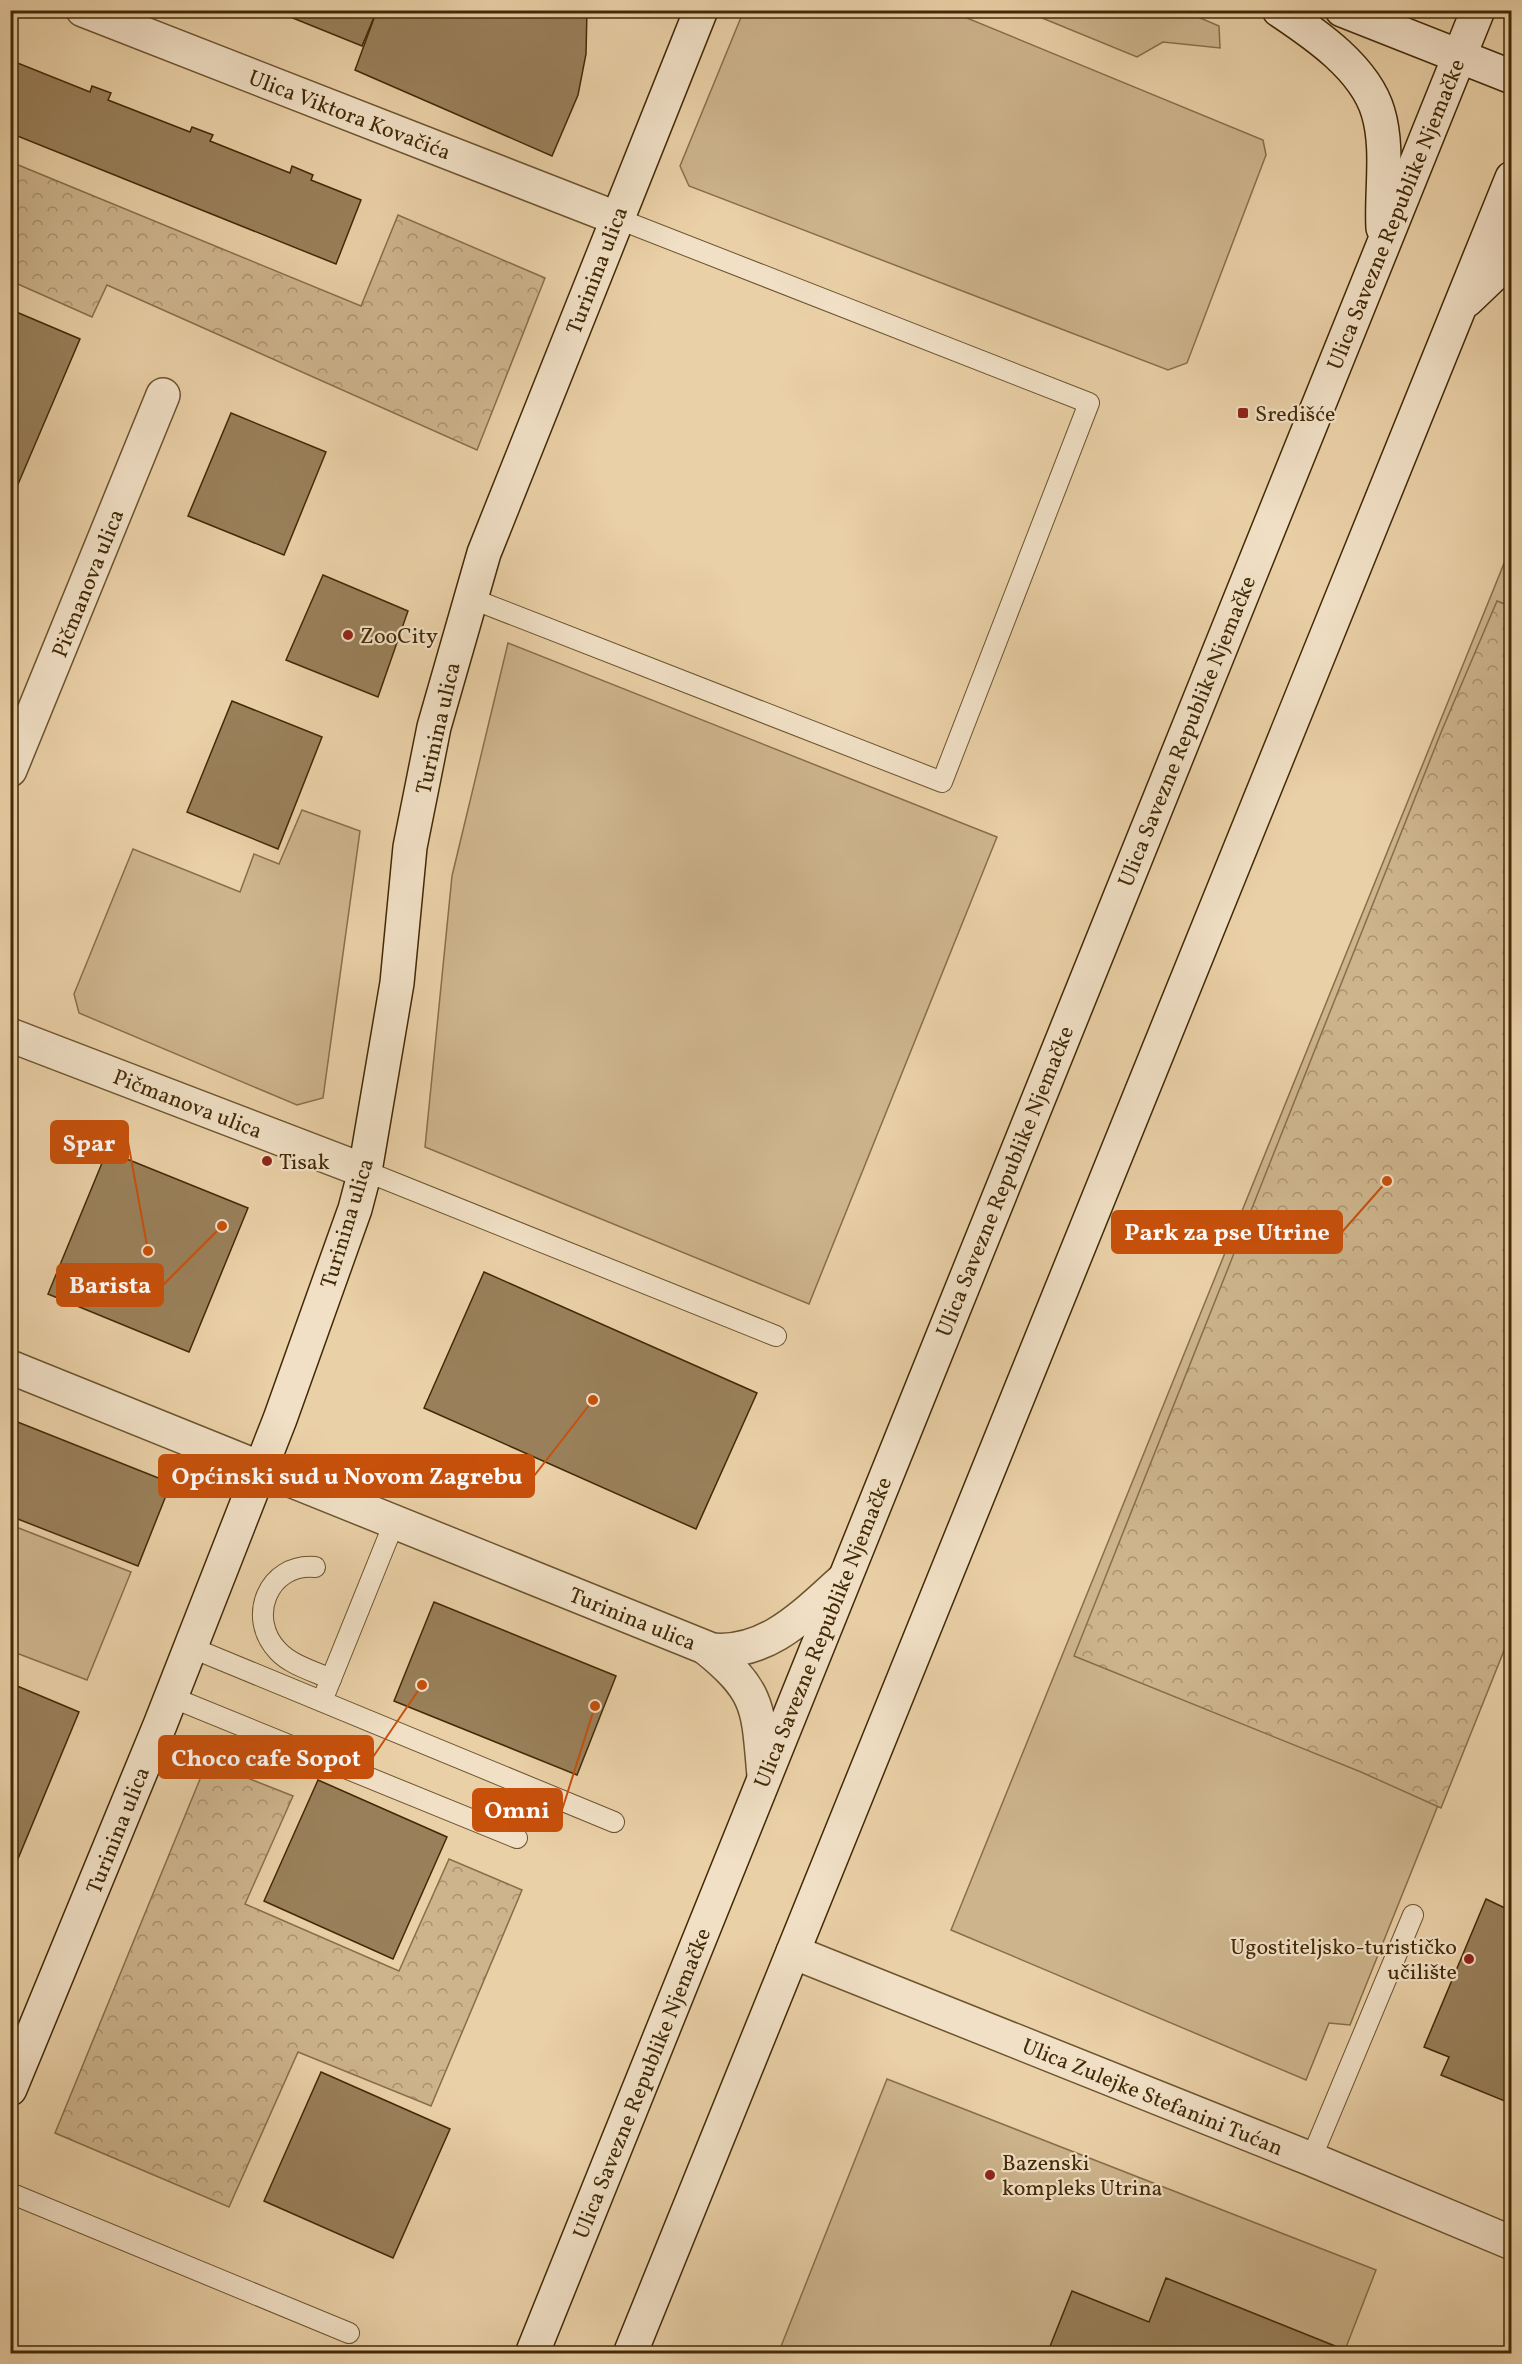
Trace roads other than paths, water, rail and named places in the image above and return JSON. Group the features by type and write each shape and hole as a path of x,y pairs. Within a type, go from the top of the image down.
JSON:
{"street":[{"name":"Ulica Viktora Kovačića","path":"83,10 616,218"},
{"name":"Turinina ulica","path":"10,2089 171,1697 259,1469 351,1220 366,1171 397,982 410,848 434,727 470,598 484,553 700,10"},
{"path":"1279,10 1329,47 1352,69 1378,111 1382,134 1383,242"},
{"path":"1342,10 1512,77"},
{"name":"Ulica Savezne Republike Njemačke","path":"532,2354 1478,10"},
{"path":"630,2354 1512,178"},
{"path":"1457,310 1512,257"},
{"name":"Pičmanova ulica","path":"10,770 164,395"},
{"name":"Pičmanova ulica","path":"10,1035 366,1171"},
{"path":"10,1367 259,1469"},
{"name":"Turinina ulica","path":"259,1469 706,1648 724,1651 740,1649 772,1638 796,1621 843,1580"},
{"name":"Turinina ulica","path":"706,1648 730,1667 751,1693 758,1713 764,1776"},
{"name":"Ulica Zulejke Stefanini Tućan","path":"793,1952 1311,2159 1512,2243"}],"lane":[{"path":"470,598 942,782 1089,403 616,218"},
{"path":"366,1171 776,1336"},
{"path":"321,1701 394,1523"},
{"path":"315,1568 302,1566 278,1578 265,1598 264,1613 268,1636 276,1649 288,1660 331,1679"},
{"path":"190,1647 614,1822"},
{"path":"171,1697 517,1838"},
{"path":"1311,2159 1413,1915"},
{"path":"10,2193 349,2333"}],"tram line":[{"path":"1504,10 1512,13"}],"place":[{"name":"Središće","path":"1243,413"},
{"name":"ZooCity","path":"348,635"},
{"name":"Tisak","path":"267,1161"},
{"name":"Park za pse Utrine","path":"1387,1181"},
{"name":"Barista","path":"222,1226"},
{"name":"Spar","path":"148,1251"},
{"name":"Općinski sud u Novom Zagrebu","path":"593,1400"},
{"name":"Choco cafe Sopot","path":"422,1685"},
{"name":"Omni","path":"595,1706"},
{"name":"Ugostiteljsko-turističko učilište","path":"1469,1959"},
{"name":"Bazenski kompleks Utrina","path":"990,2175"}]}
